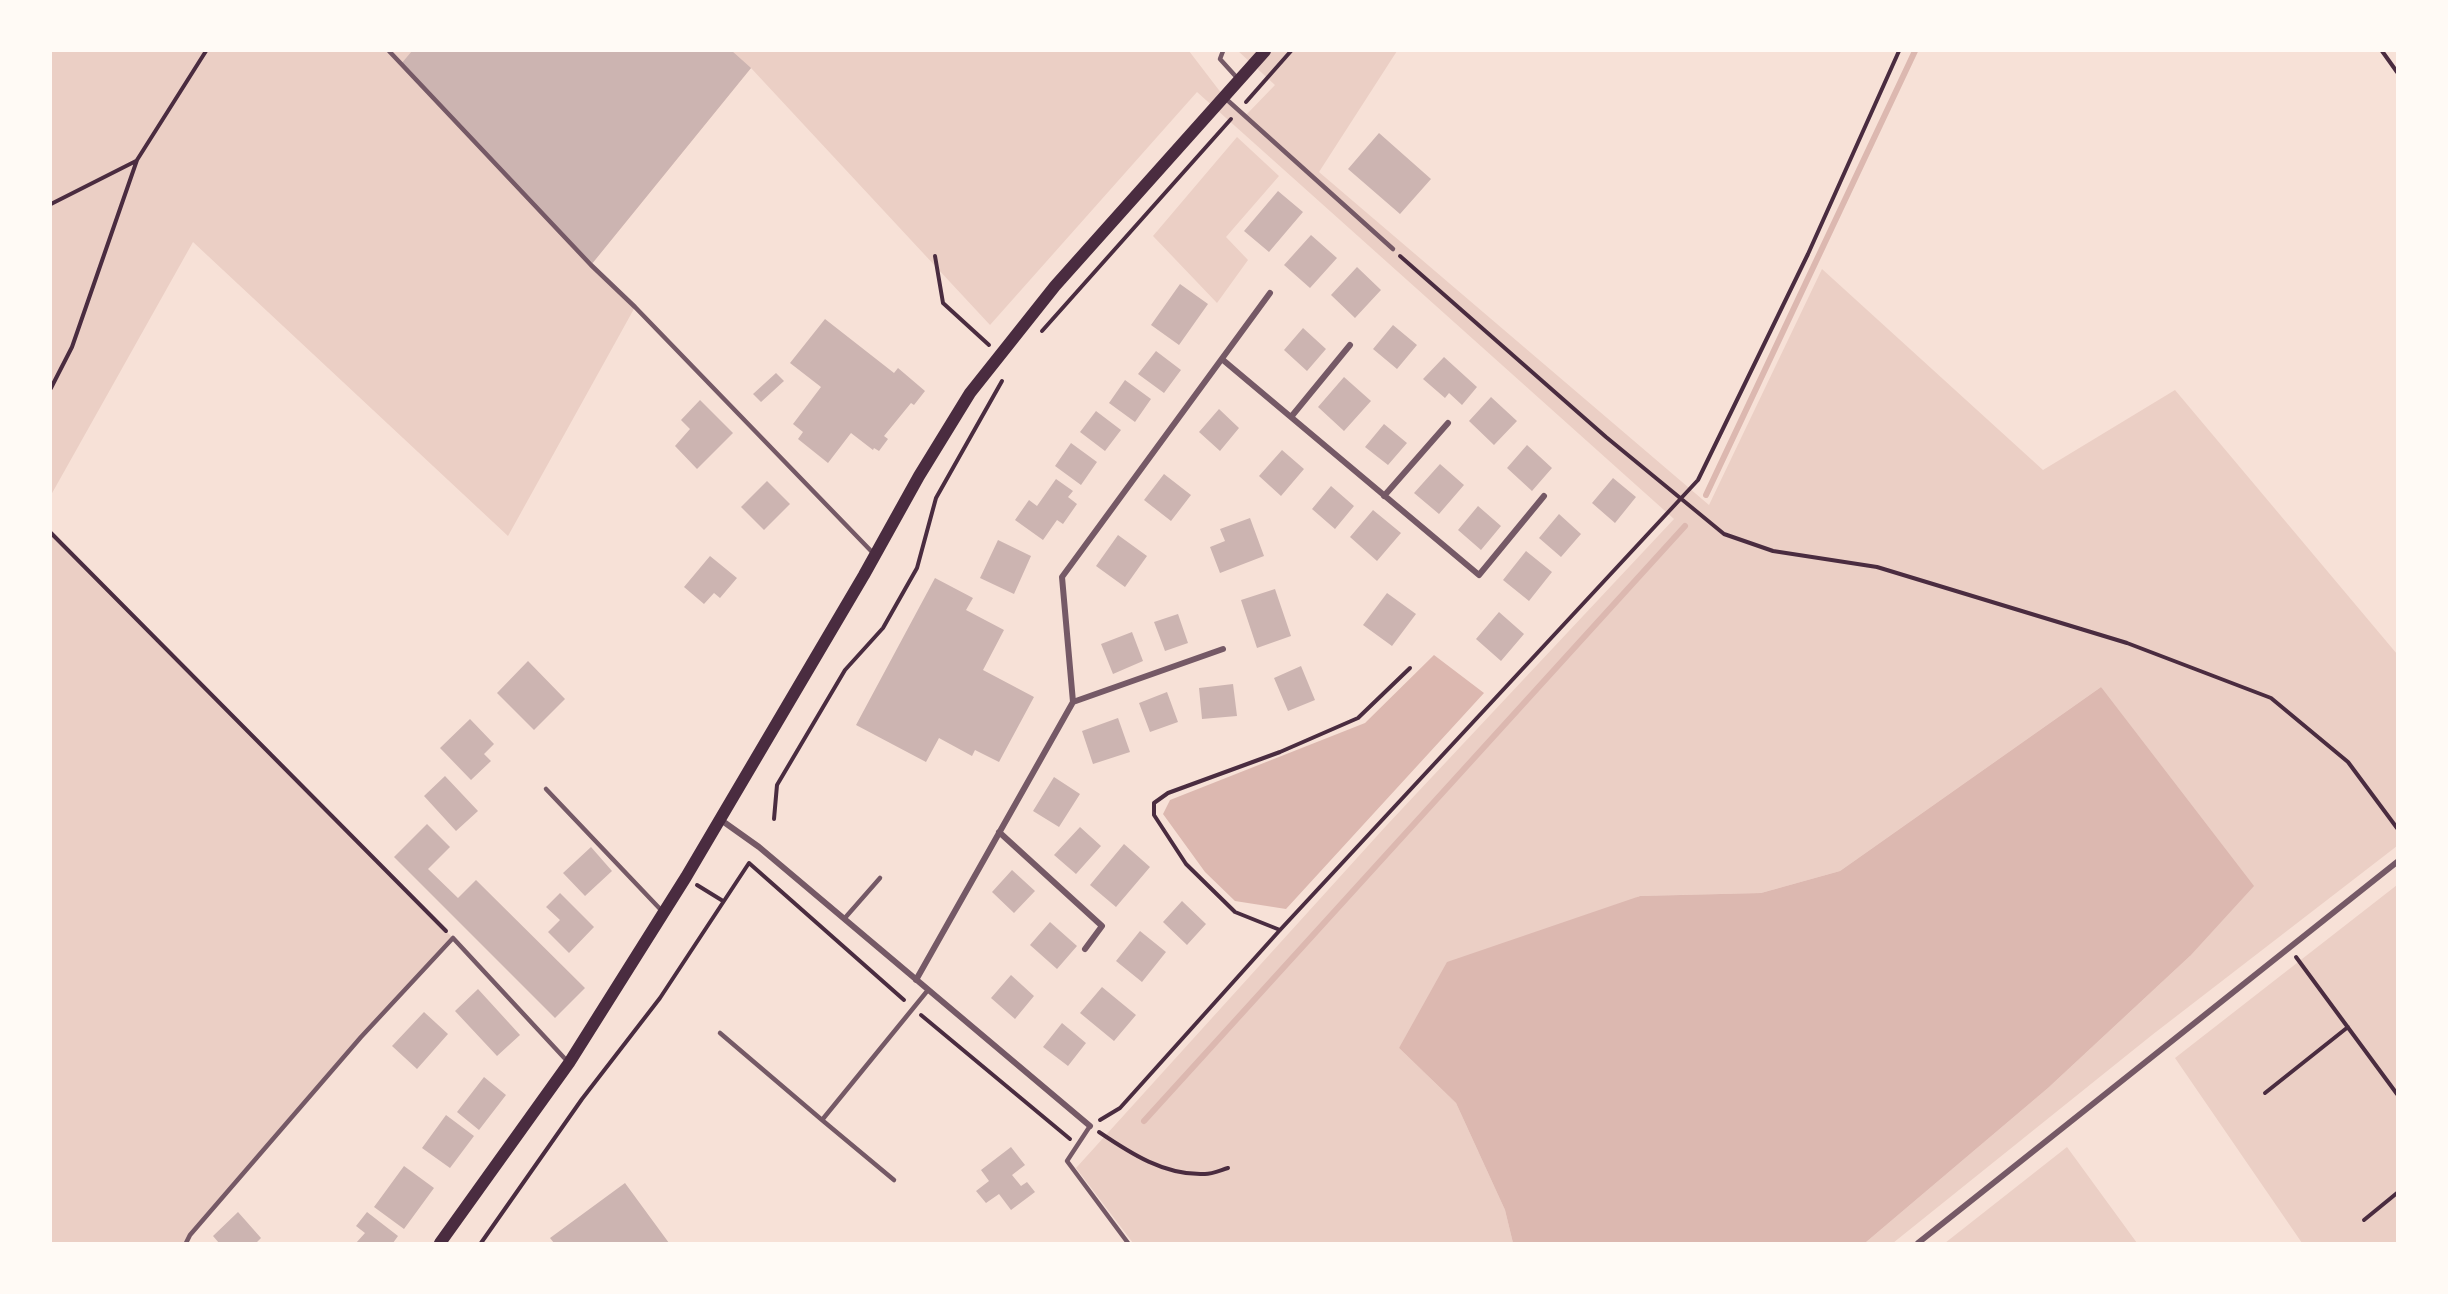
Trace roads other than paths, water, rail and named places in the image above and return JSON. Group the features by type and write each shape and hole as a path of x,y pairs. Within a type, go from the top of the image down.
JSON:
{"main road":[{"path":"440,1243 569,1063 664,912 721,820 919,476 970,393 1055,286 1265,51"}],"street":[{"path":"916,980 1073,702 1062,577 1270,293"},
{"path":"1291,417 1350,345"},
{"path":"1223,360 1479,575 1544,496"},
{"path":"1384,496 1449,423"},
{"path":"1073,702 1223,649"},
{"path":"721,820 759,848 1090,1126"},
{"path":"999,832 1102,926 1084,948"},
{"path":"1918,1243 2397,862"}],"lane":[{"path":"389,51 591,265 644,316 875,555"},
{"path":"1222,51 1220,59 1239,81"},
{"path":"1225,98 1393,249"},
{"path":"546,789 664,912"},
{"path":"844,919 880,878"},
{"path":"186,1243 190,1235 361,1037 453,938 569,1063"},
{"path":"822,1120 928,990"},
{"path":"720,1033 894,1180"},
{"path":"1090,1126 1067,1161 1128,1243"}],"waterway":[{"path":"1706,495 1915,51"},
{"path":"1144,1121 1685,526"}]}
